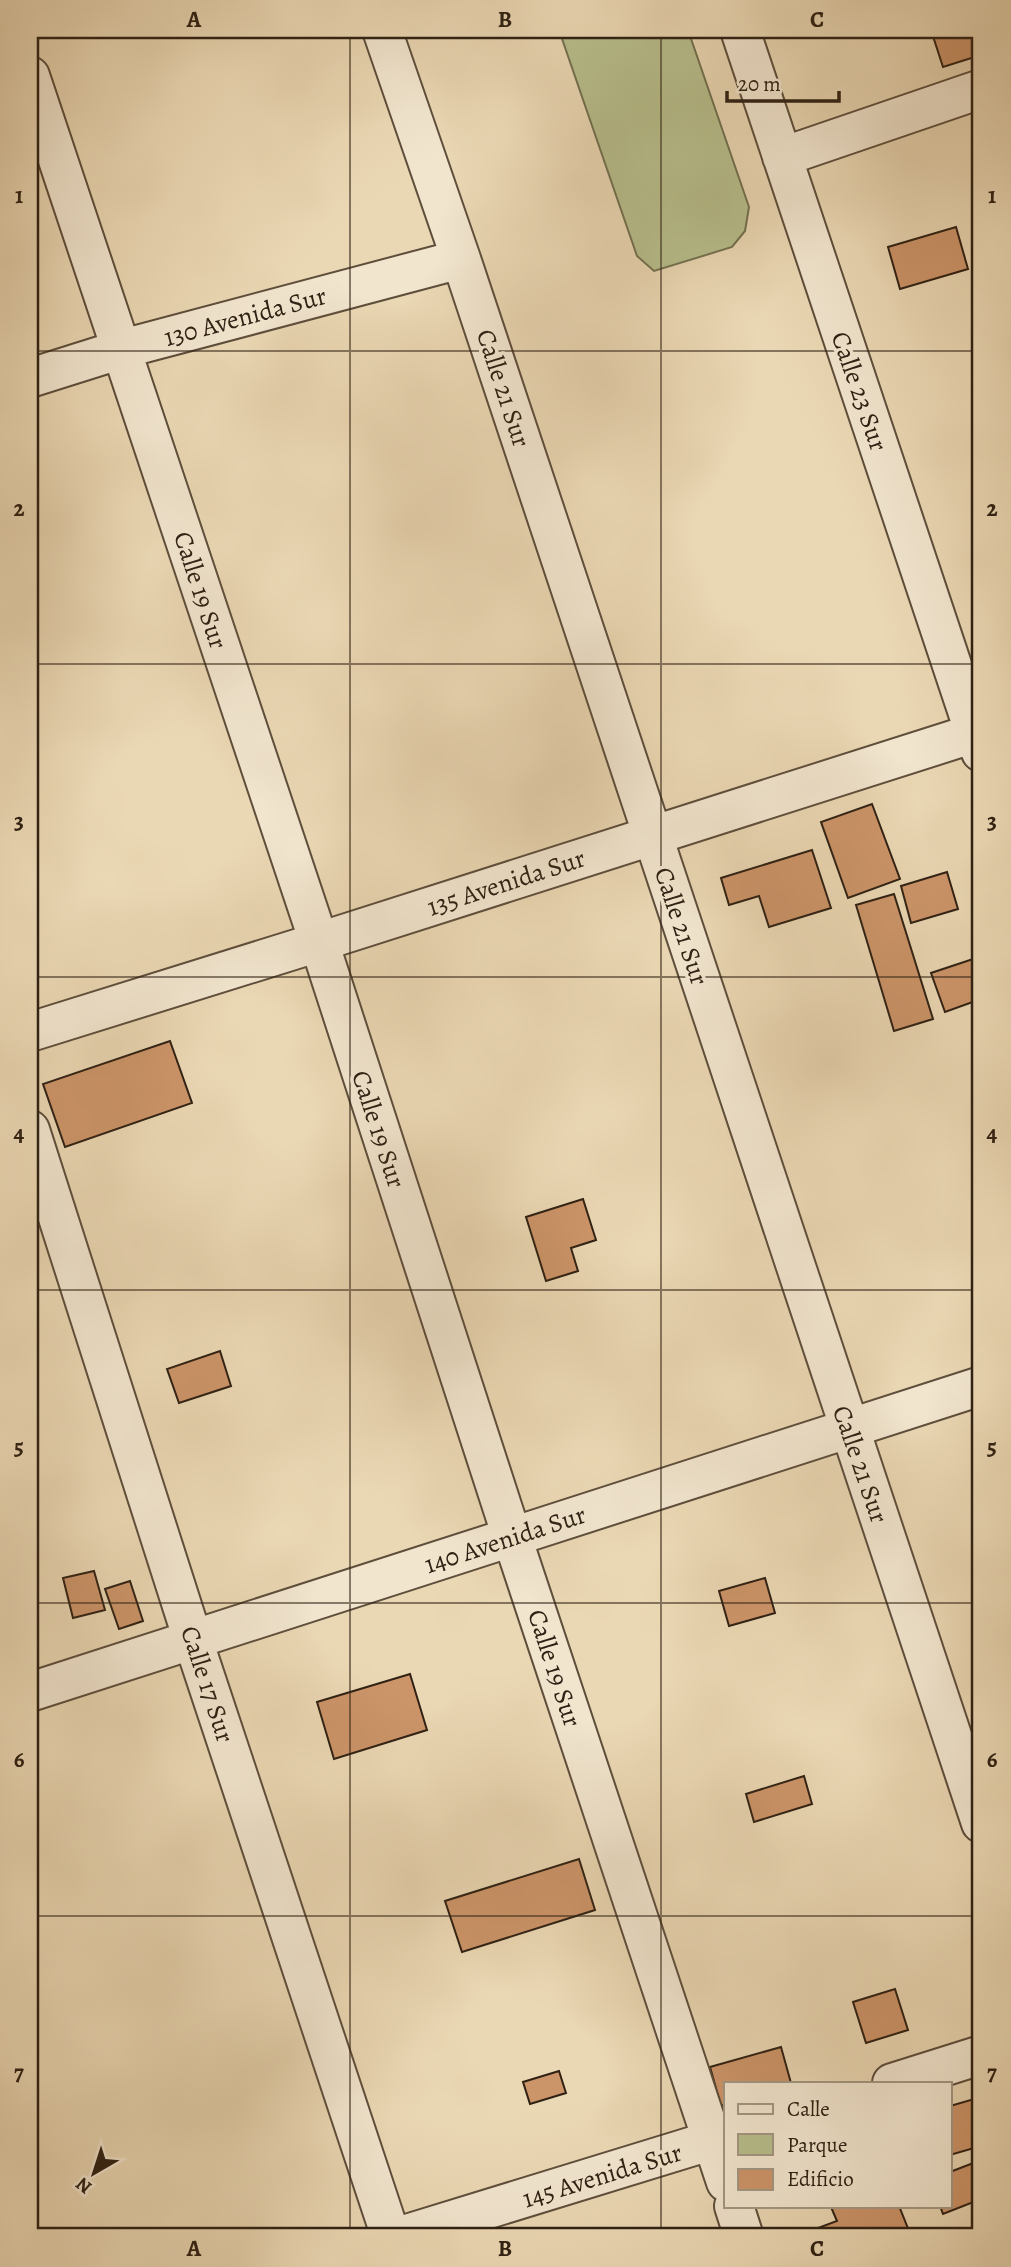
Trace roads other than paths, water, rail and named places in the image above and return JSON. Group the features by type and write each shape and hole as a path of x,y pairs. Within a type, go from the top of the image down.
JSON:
{"street":[{"name":"Calle 21 Sur","path":"382,30 461,259 981,1823"},
{"name":"Calle 23 Sur","path":"740,30 979,739"},
{"name":"Calle 19 Sur","path":"30,76 319,942 512,1537 719,2139 724,2170"},
{"path":"782,157 981,89"},
{"name":"130 Avenida Sur","path":"30,378 122,349 461,259"},
{"name":"135 Avenida Sur","path":"30,1032 651,835 979,739"},
{"name":"Calle 17 Sur","path":"30,1130 193,1640 391,2237"},
{"name":"140 Avenida Sur","path":"30,1692 981,1386"},
{"path":"895,2082 981,2055"},
{"name":"145 Avenida Sur","path":"397,2237 719,2139"},
{"path":"735,2208 744,2237"}]}
